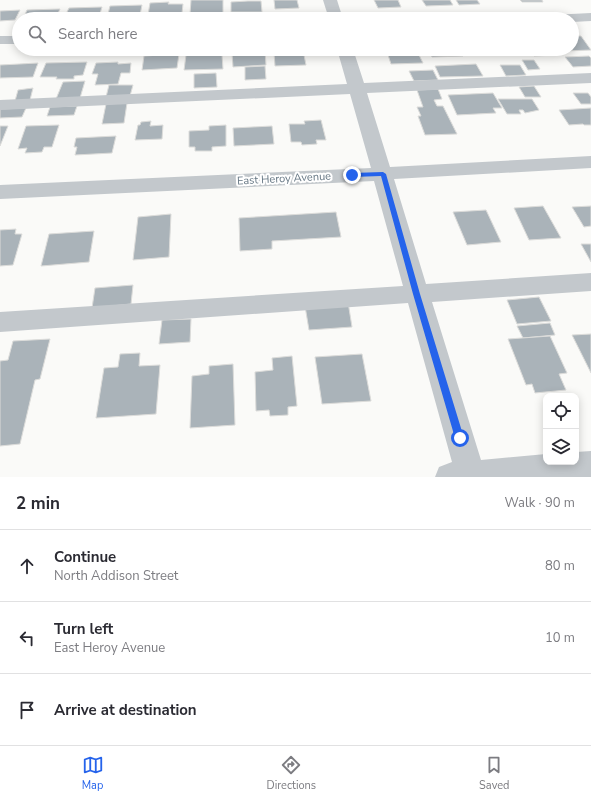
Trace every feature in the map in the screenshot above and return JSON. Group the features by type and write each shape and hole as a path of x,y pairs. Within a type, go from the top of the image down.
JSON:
{"street":[{"path":"330,0 334,12"},
{"path":"579,18 591,17"},
{"path":"0,40 12,40"},
{"path":"347,56 383,174 464,476 591,465"},
{"path":"0,105 357,90 591,78"},
{"name":"East Heroy Avenue","path":"0,192 383,174 591,162"},
{"path":"0,322 591,282"}],"building":[{"path":"191,0 223,0 223,12 190,12"},
{"path":"274,0 297,0 299,8 275,9"},
{"path":"374,0 398,0 401,7 378,8"},
{"path":"422,0 450,0 453,5 426,6"},
{"path":"456,0 477,0 480,4 459,5"},
{"path":"520,0 542,0 543,2 522,2"},
{"path":"261,1 262,12 231,12 231,2"},
{"path":"169,2 168,4 183,4 182,12 148,12 150,3"},
{"path":"142,5 141,12 108,12 110,6"},
{"path":"102,7 100,12 67,12 69,8"},
{"path":"60,9 59,12 26,12 27,10"},
{"path":"20,10 19,12 12,12 12,20 0,21 0,11"},
{"path":"579,36 581,36 591,50 579,50"},
{"path":"144,56 179,56 177,68 142,70"},
{"path":"186,56 222,56 223,69 184,70"},
{"path":"232,56 265,56 266,65 233,67"},
{"path":"274,56 304,56 306,65 275,66"},
{"path":"388,56 420,56 423,63 391,64"},
{"path":"432,56 463,56 432,57"},
{"path":"589,56 591,58 591,66 573,67 565,57"},
{"path":"522,60 534,60 540,69 528,70"},
{"path":"87,62 83,75 74,76 74,79 40,77 46,63"},
{"path":"118,62 118,64 131,63 130,73 121,73 118,84 95,85 98,74 92,74 96,63"},
{"path":"38,63 33,77 0,78 0,65"},
{"path":"476,64 483,76 440,77 435,66"},
{"path":"500,65 520,65 526,75 506,76"},
{"path":"265,66 266,79 245,80 245,67"},
{"path":"433,70 438,80 414,81 409,71"},
{"path":"216,73 217,87 194,88 194,74"},
{"path":"85,81 80,98 56,99 63,82"},
{"path":"109,85 133,85 130,96 106,97"},
{"path":"534,86 541,97 525,97 519,87"},
{"path":"33,88 30,100 15,101 18,90"},
{"path":"438,89 442,99 434,100 437,106 443,106 457,134 425,135 418,116 421,116 417,107 423,107 417,90"},
{"path":"493,93 502,108 493,108 496,113 457,115 448,95"},
{"path":"573,93 588,93 591,97 591,104 581,104"},
{"path":"498,99 532,99 539,110 525,113 523,110 519,110 521,114 507,114"},
{"path":"127,103 124,123 102,124 106,104"},
{"path":"77,106 74,115 47,116 50,107"},
{"path":"26,108 22,117 0,118 0,109"},
{"path":"591,108 591,125 569,125 559,110"},
{"path":"321,120 326,140 316,140 317,144 302,145 301,142 291,142 289,124 305,124 304,121"},
{"path":"151,121 150,126 163,125 162,139 135,140 138,125 140,125 141,122"},
{"path":"59,125 52,147 44,147 42,152 25,153 27,148 18,149 26,126"},
{"path":"226,125 226,146 212,147 212,151 195,151 195,147 189,147 189,131 209,130 209,126"},
{"path":"0,126 8,126 0,146"},
{"path":"272,126 274,144 234,146 233,128"},
{"path":"116,136 112,153 75,155 77,147 74,147 76,138"},
{"path":"543,206 561,238 529,240 514,208"},
{"path":"591,206 591,226 584,227 572,207"},
{"path":"486,210 501,242 467,245 453,212"},
{"path":"336,212 341,237 272,241 272,249 240,251 239,218"},
{"path":"171,214 169,257 133,260 138,217"},
{"path":"16,229 15,234 22,234 13,265 0,266 0,230"},
{"path":"94,231 89,262 41,266 49,234"},
{"path":"581,244 591,244 591,262"},
{"path":"133,285 131,304 92,308 95,288"},
{"path":"539,297 551,321 517,324 507,300"},
{"path":"348,302 352,327 309,330 305,306"},
{"path":"191,319 190,342 159,344 162,320"},
{"path":"550,323 555,335 523,338 517,326"},
{"path":"591,334 591,373 572,335"},
{"path":"550,336 567,373 559,374 566,390 535,393 532,384 526,385 508,339"},
{"path":"50,339 40,379 35,380 20,444 0,446 0,361 8,360 13,341"},
{"path":"140,353 139,366 160,365 156,414 96,418 104,368 118,367 120,354"},
{"path":"362,354 371,401 322,404 315,357"},
{"path":"292,356 297,406 288,407 288,415 270,416 269,410 256,411 255,372 273,370 272,358"},
{"path":"233,364 235,425 190,428 192,376 209,374 209,366"}],"route":[{"path":"352,175 383,174 416,294 460,438"}]}
